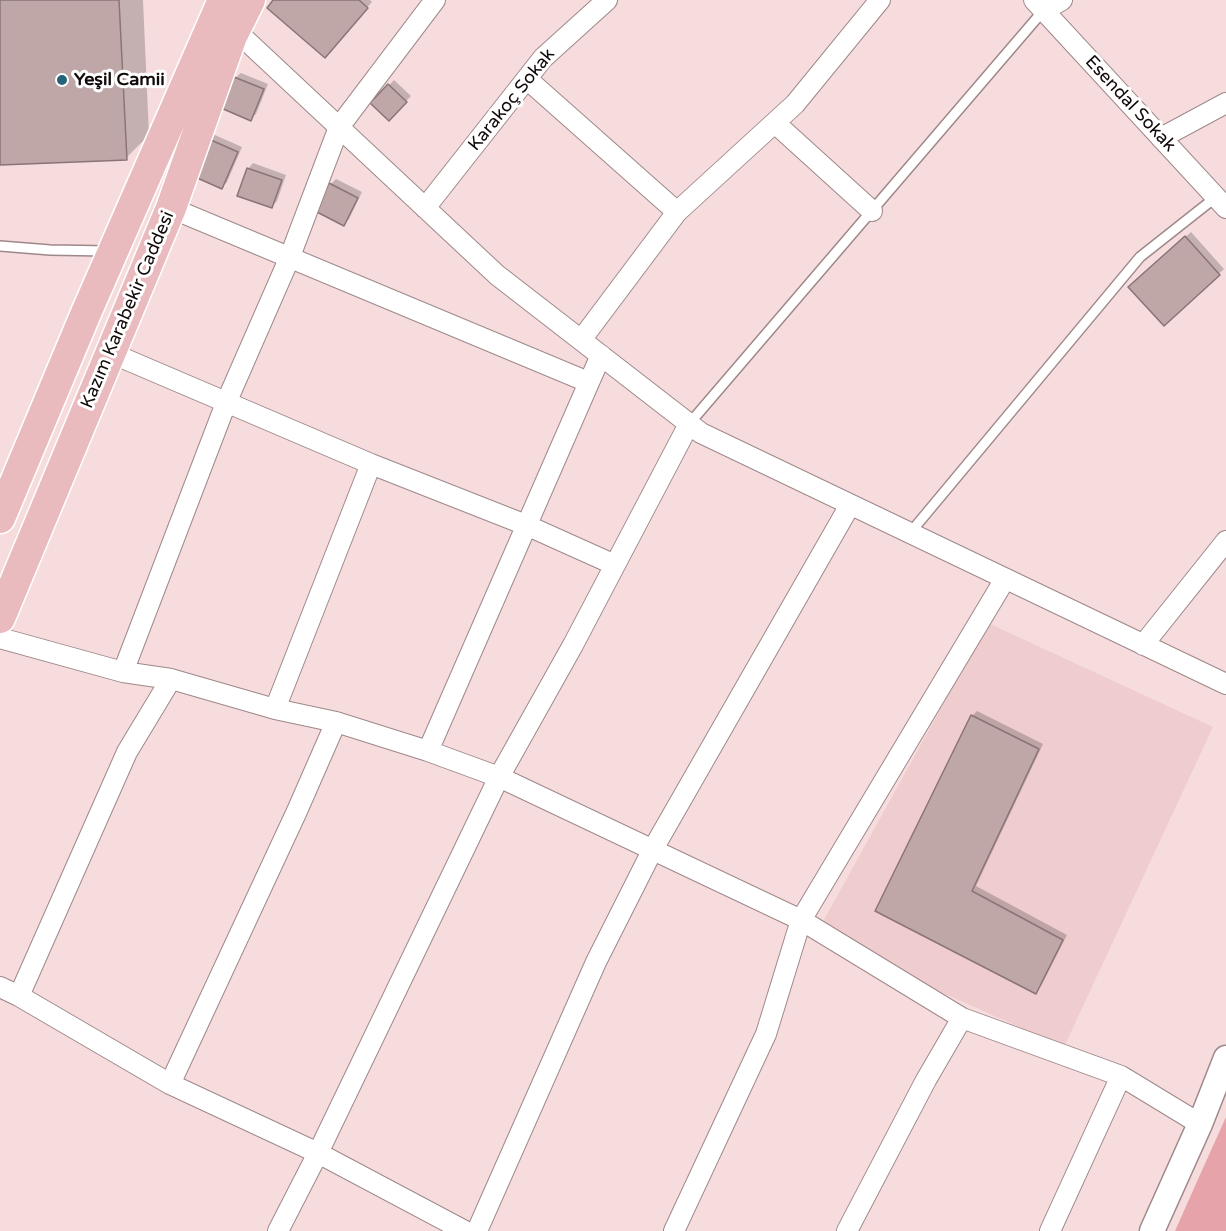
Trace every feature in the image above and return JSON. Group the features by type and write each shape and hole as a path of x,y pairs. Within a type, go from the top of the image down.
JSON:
{"main road":[{"name":"Kazım Karabekir Caddesi","path":"0,518 223,0"},
{"name":"Kazım Karabekir Caddesi","path":"0,618 171,208 234,30 250,0"}],"street":[{"path":"123,672 226,403 289,259 339,128 435,0"},
{"name":"Karakoç Sokak","path":"425,208 543,58 607,0"},
{"path":"581,340 677,212 795,104 880,0"},
{"path":"1038,5 1062,0"},
{"name":"Esendal Sokak","path":"1038,5 1221,202"},
{"path":"234,30 497,275 700,433 1226,684"},
{"path":"527,79 677,212"},
{"path":"1161,138 1226,103"},
{"path":"775,123 872,211"},
{"path":"171,208 588,382"},
{"path":"111,353 371,464 526,525 615,565"},
{"path":"428,751 600,356"},
{"path":"278,1231 318,1153 499,777 689,424"},
{"path":"275,709 371,464"},
{"path":"477,1231 596,962 653,849 850,504"},
{"path":"1143,645 1226,541"},
{"path":"674,1231 766,1034 801,920 1005,579"},
{"path":"0,638 123,672 171,679 275,709 336,722 428,751 499,777 801,920 962,1018 1121,1076 1200,1124"},
{"path":"19,996 127,752 171,679"},
{"path":"170,1084 336,722"},
{"path":"0,987 170,1084 318,1153 465,1231"},
{"path":"847,1231 926,1080 962,1018"},
{"path":"1152,1231 1200,1124 1226,1058"},
{"path":"1050,1231 1121,1076"}],"lane":[{"path":"689,424 872,211 1038,5"},
{"path":"910,533 1140,257 1221,202"},
{"path":"0,246 50,250 114,251"}],"shaded area":[{"path":"988,623 1213,727 1064,1047 815,936"},
{"path":"1226,1117 1226,1231 1175,1231 1199,1177"}],"building":[{"name":"Yeşil Camii","path":"0,0 119,0 127,160 0,165"},
{"path":"273,0 359,0 368,8 325,58 267,8"},
{"path":"234,77 264,89 251,121 221,108"},
{"path":"388,84 407,102 389,121 370,103"},
{"path":"202,136 238,152 222,189 186,173"},
{"path":"247,168 282,180 272,208 237,196"},
{"path":"329,183 358,198 344,226 315,211"},
{"path":"1185,236 1220,275 1164,326 1128,287"},
{"path":"971,715 1039,749 972,891 1063,940 1036,994 875,911"}],"place":[{"name":"Yeşil Camii","path":"62,80"}]}
